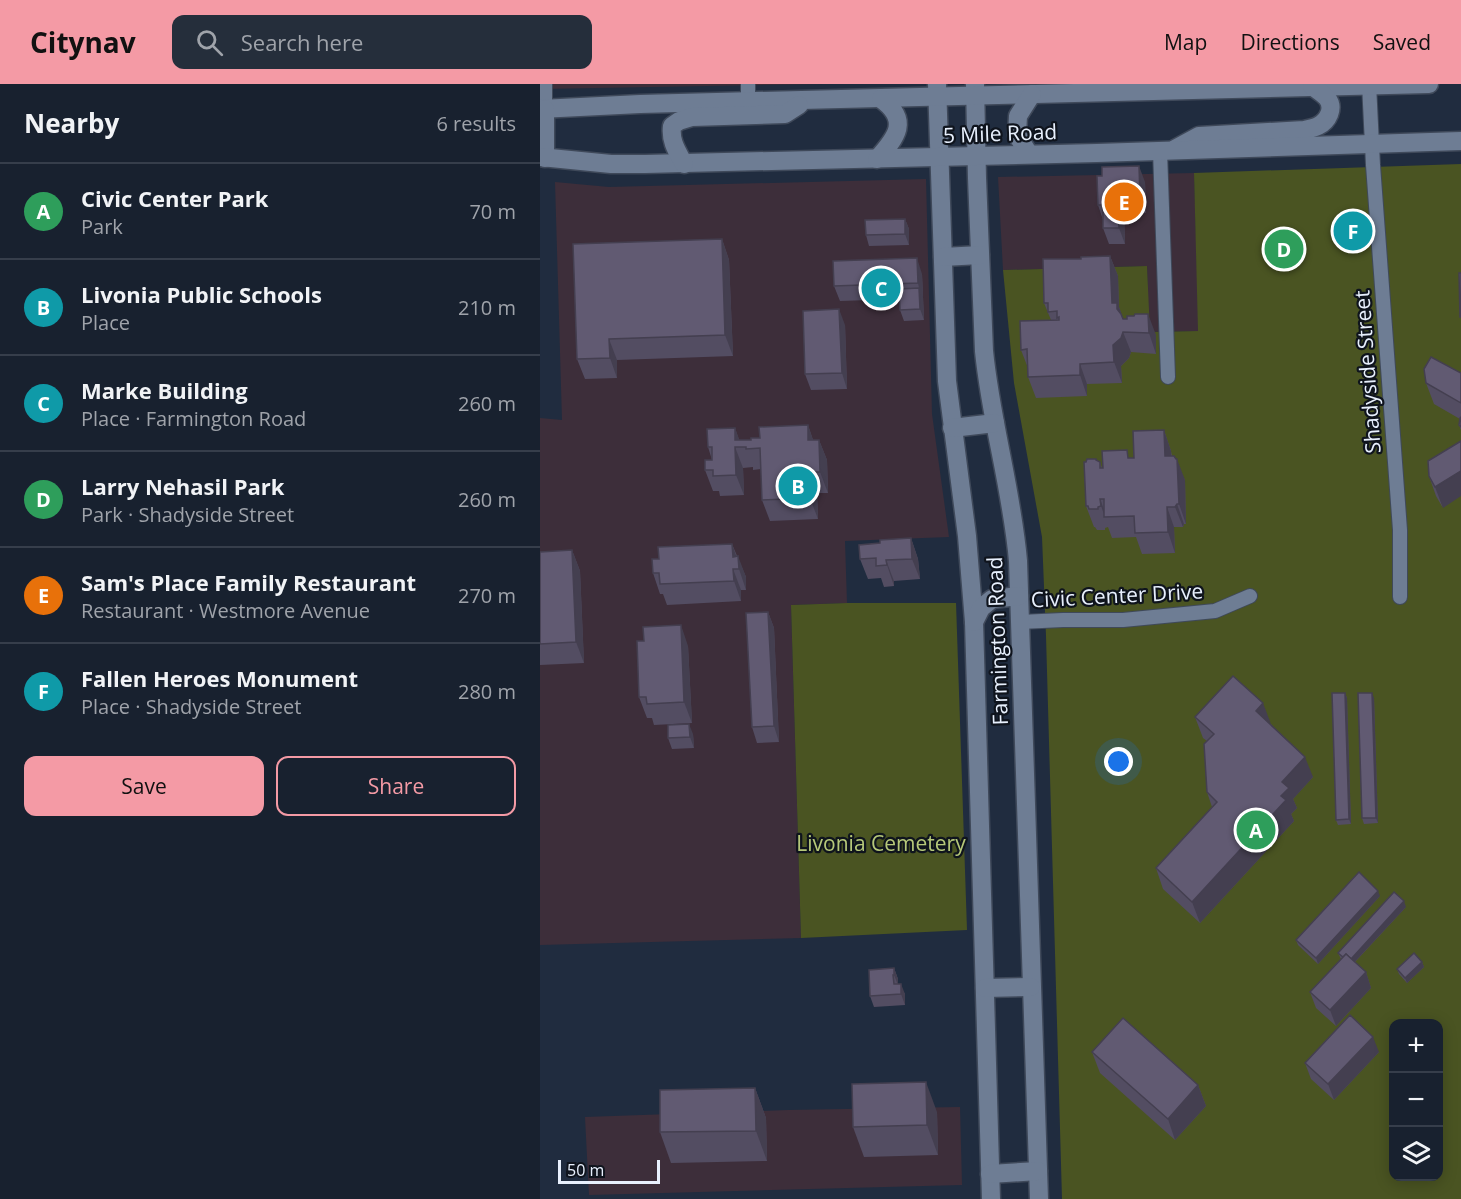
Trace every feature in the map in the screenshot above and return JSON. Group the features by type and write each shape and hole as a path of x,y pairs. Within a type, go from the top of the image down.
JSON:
{"main road":[{"name":"5 Mile Road","path":"543,109 640,104 748,93 805,100 881,99 937,91 975,90 1032,94 1429,84"},
{"path":"1166,151 1199,136 1304,130 1317,127 1329,116 1329,101 1325,95 1312,86"},
{"name":"Farmington Road","path":"975,90 984,351 1015,529 1018,561 1039,1199"},
{"name":"Farmington Road","path":"937,91 947,381 967,536 974,622 991,1199"},
{"path":"1029,154 1017,135 1018,116 1032,94"},
{"path":"877,159 896,136 898,125 896,114 891,106 881,99"},
{"path":"684,164 671,135 672,126 679,121 692,117 784,114 805,100"},
{"path":"543,109 543,158"},
{"name":"5 Mile Road","path":"543,158 611,164 684,164 1461,141"},
{"path":"943,257 980,255"},
{"path":"952,428 995,423"},
{"path":"974,622 981,608 992,599 1019,596"},
{"path":"985,988 1031,987"},
{"path":"990,1174 1038,1172"}],"street":[{"path":"543,109 545,84"},
{"name":"Shadyside Street","path":"1369,84 1400,530 1400,597"},
{"path":"1166,151 1168,377"},
{"name":"Civic Center Drive","path":"1020,622 1124,620 1193,614 1215,611 1250,596"}],"shaded area":[{"path":"540,84 823,84 540,89"},
{"path":"1194,173 1199,331 1149,332 1147,266 1003,270 998,177"},
{"path":"926,179 932,414 949,537 845,541 847,603 791,605 801,938 540,945 540,418 562,420 555,182 609,187"},
{"path":"960,1107 962,1185 589,1195 585,1117"}],"green space":[{"path":"1461,164 1461,1199 1062,1199 1042,537 1014,383 1003,270 1147,266 1150,332 1198,331 1194,173"},
{"name":"Livonia Cemetery","path":"956,603 967,930 801,938 791,605"}],"building":[{"path":"1139,166 1140,197 1118,198 1119,228 1103,228 1103,205 1098,205 1097,176 1102,176 1102,167"},
{"path":"905,219 905,234 866,235 865,220"},
{"path":"722,239 725,335 609,339 610,358 577,359 573,244"},
{"path":"1110,256 1112,303 1117,303 1117,309 1123,319 1135,314 1148,314 1149,333 1123,332 1121,338 1113,345 1114,362 1080,364 1080,375 1028,377 1027,349 1021,350 1020,321 1059,320 1057,311 1048,312 1048,303 1044,303 1043,259"},
{"path":"917,258 918,283 834,286 833,261"},
{"path":"1459,273 1461,273 1461,317 1460,317"},
{"path":"919,288 920,309 900,310 899,289"},
{"path":"839,309 842,373 805,374 803,311"},
{"path":"1431,357 1461,373 1461,403 1426,383 1424,369"},
{"path":"808,425 808,440 819,440 820,472 809,472 810,498 762,500 760,448 735,447 736,475 713,476 713,470 705,470 705,460 712,460 712,447 708,447 707,429 735,428 735,440 751,440 751,438 760,438 759,427"},
{"path":"1164,430 1165,456 1174,456 1177,459 1179,504 1175,507 1167,507 1168,532 1135,533 1134,516 1104,517 1104,499 1100,499 1101,506 1098,509 1089,509 1086,506 1084,462 1087,459 1096,459 1100,462 1100,468 1103,468 1102,451 1127,450 1128,458 1134,458 1133,431"},
{"path":"1461,441 1461,471 1435,487 1429,476 1428,461"},
{"path":"911,538 912,559 886,560 887,565 876,566 876,558 860,559 859,545 880,543 880,540"},
{"path":"732,544 733,557 738,556 739,569 733,569 734,581 660,584 659,573 653,573 652,559 659,559 658,547"},
{"path":"572,550 576,642 540,644 540,552"},
{"path":"768,612 774,726 752,727 746,613"},
{"path":"681,625 684,702 647,704 646,697 639,697 637,641 644,641 643,627"},
{"path":"1233,676 1263,703 1256,711 1305,757 1282,782 1289,788 1281,796 1286,800 1192,902 1156,868 1217,802 1207,792 1204,744 1214,734 1195,717"},
{"path":"1332,693 1345,693 1349,819 1336,820"},
{"path":"1358,693 1372,693 1376,818 1362,818"},
{"path":"689,724 690,737 668,738 668,725"},
{"path":"1359,872 1378,891 1316,958 1296,940"},
{"path":"1394,892 1404,901 1351,959 1346,954 1343,957 1338,953"},
{"path":"1414,953 1422,962 1405,978 1397,969"},
{"path":"1346,954 1366,972 1330,1010 1310,992"},
{"path":"894,968 894,984 901,984 901,994 870,996 869,970"},
{"path":"1350,1015 1373,1037 1328,1084 1305,1063"},
{"path":"1123,1018 1198,1085 1168,1119 1092,1052"},
{"path":"926,1082 927,1125 853,1127 852,1084"},
{"path":"755,1088 756,1131 660,1132 660,1090"}],"place":[{"name":"Sam's Place Family Restaurant","path":"1124,202"},
{"name":"Fallen Heroes Monument","path":"1353,231"},
{"name":"Larry Nehasil Park","path":"1284,249"},
{"name":"Marke Building","path":"881,288"},
{"name":"Livonia Public Schools","path":"798,486"},
{"name":"Civic Center Park","path":"1256,830"}]}
